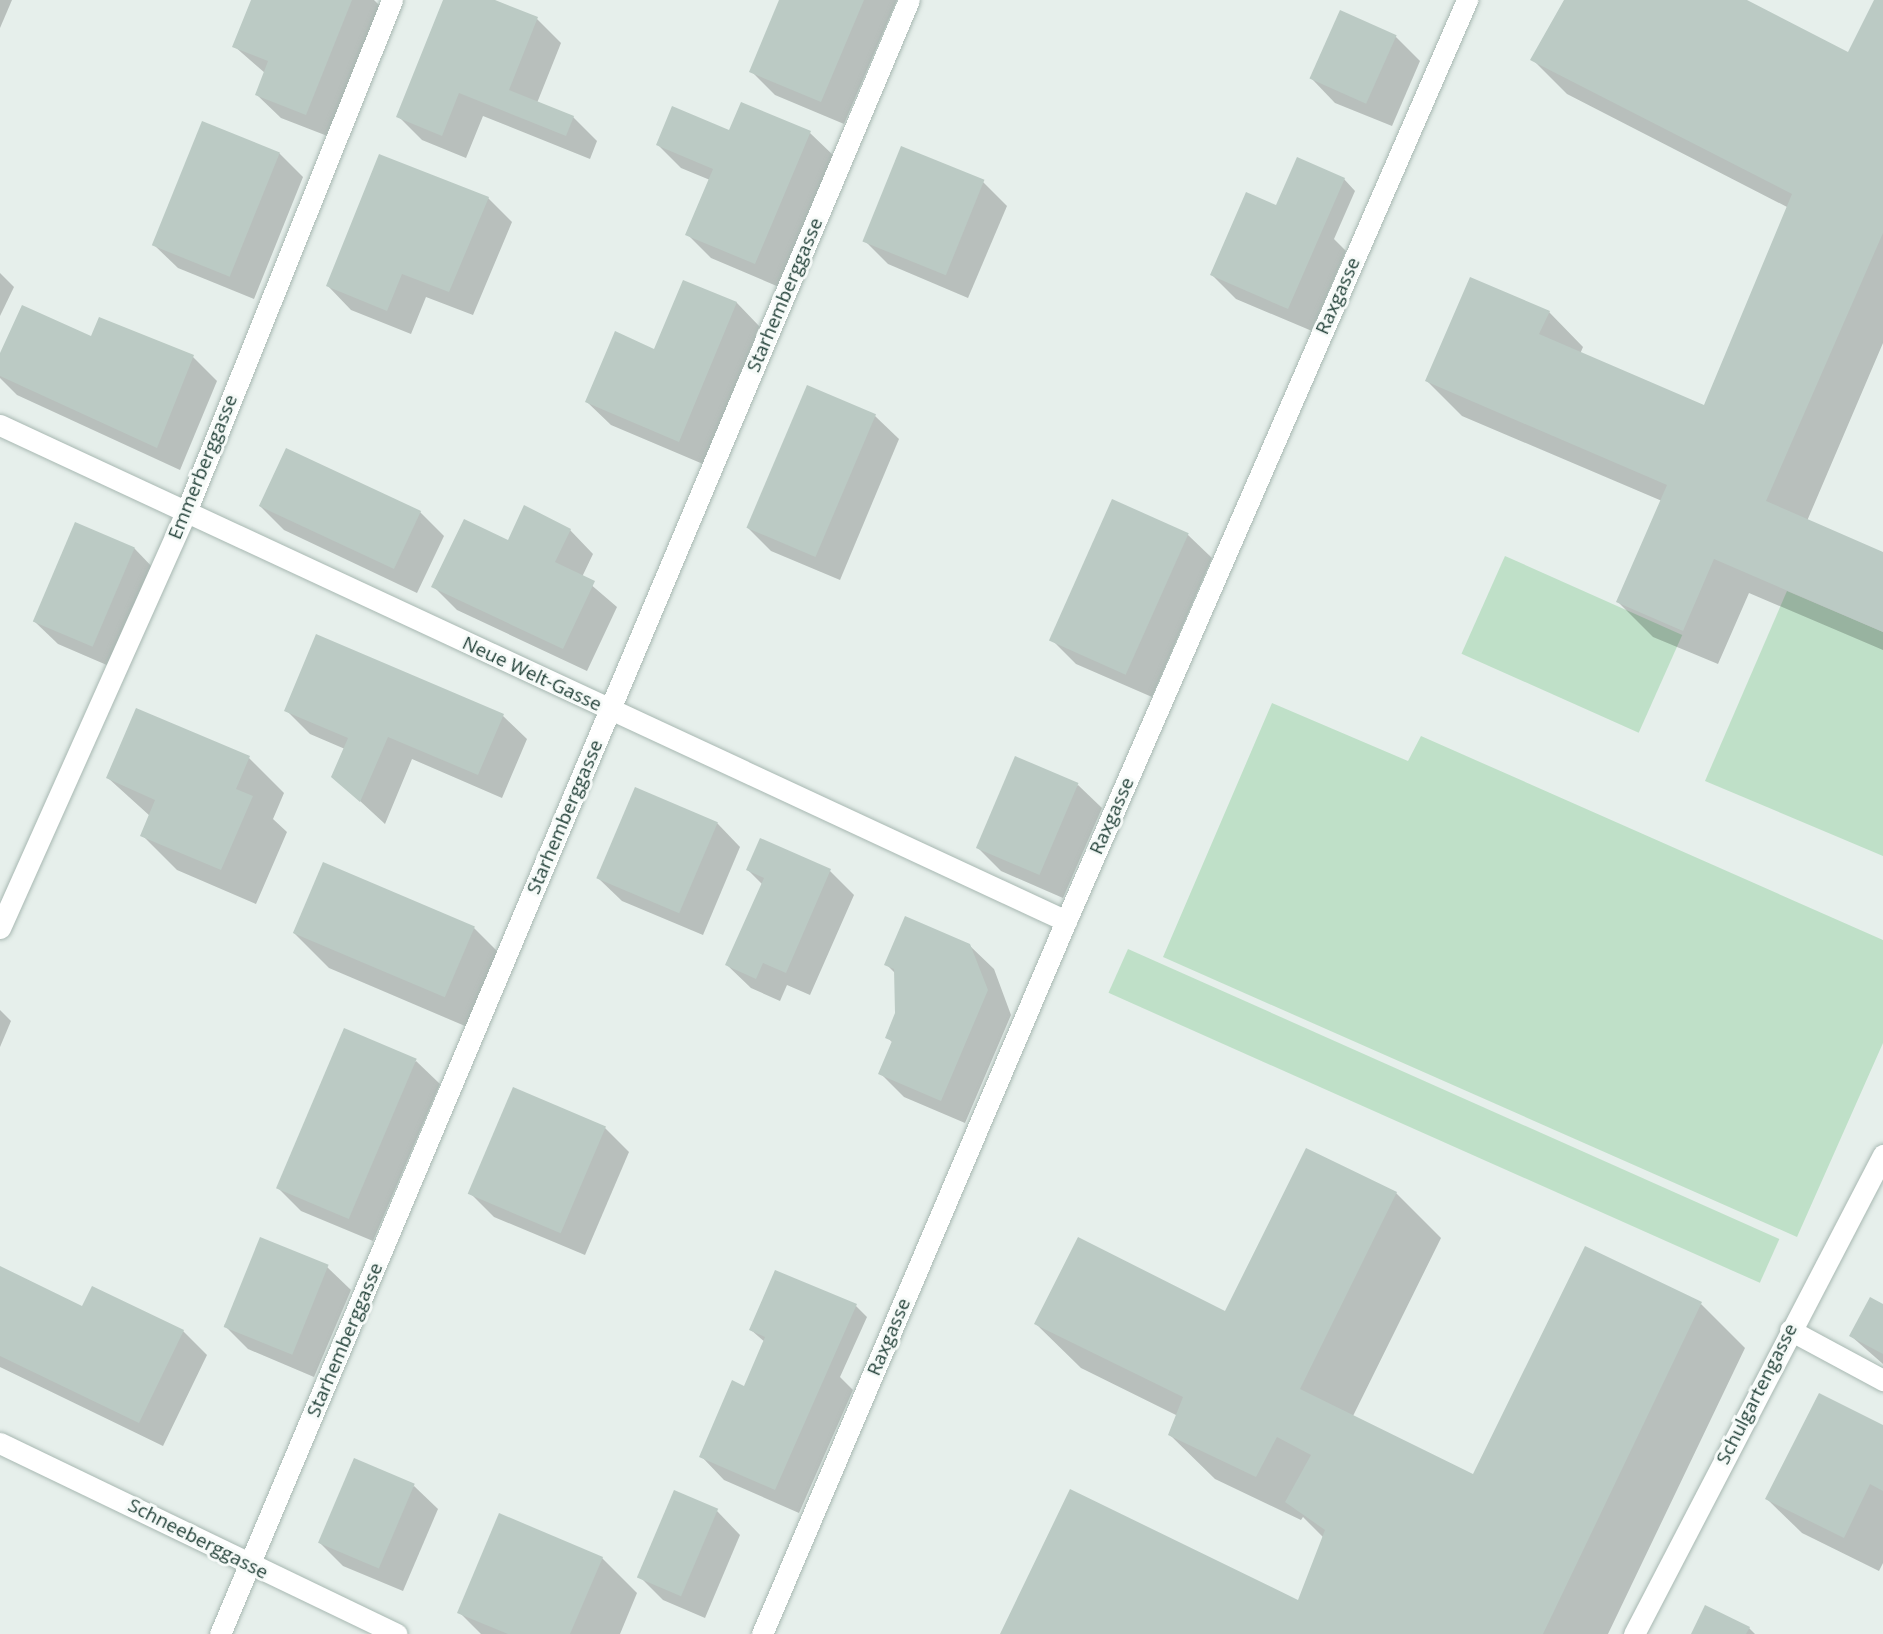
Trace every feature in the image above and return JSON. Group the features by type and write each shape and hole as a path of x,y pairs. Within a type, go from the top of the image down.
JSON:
{"street":[{"name":"Emmerberggasse","path":"0,928 186,512 392,0"},
{"name":"Starhemberggasse","path":"220,1634 909,0"},
{"name":"Raxgasse","path":"762,1634 1066,921 1467,0"},
{"name":"Neue Welt-Gasse","path":"0,425 1066,921"},
{"name":"Schulgartengasse","path":"1634,1634 1883,1155"},
{"path":"1790,1330 1883,1380"},
{"name":"Schneeberggasse","path":"0,1443 250,1566 396,1634"}],"green space":[{"path":"1505,556 1682,635 1639,733 1461,654"},
{"path":"1787,591 1883,632 1883,856 1705,781"},
{"path":"1272,703 1408,761 1421,736 1883,940 1883,1043 1797,1237 1163,957"},
{"path":"1128,949 1779,1239 1760,1283 1108,993"}],"building":[{"path":"251,0 352,0 306,115 255,95 268,61 232,47"},
{"path":"443,0 495,0 538,17 509,90 574,116 566,136 459,93 442,136 396,117"},
{"path":"779,0 864,0 821,102 749,72"},
{"path":"1564,0 1747,0 1848,52 1874,0 1883,0 1883,233 1766,501 1883,552 1883,632 1714,559 1683,631 1616,602 1667,485 1425,381 1470,277 1550,311 1539,334 1704,405 1792,194 1530,60"},
{"path":"1340,10 1397,35 1366,104 1309,79"},
{"path":"741,102 811,131 755,264 685,235 713,169 656,145 672,106 729,130"},
{"path":"202,121 280,152 230,277 152,245"},
{"path":"901,146 984,180 946,275 862,241"},
{"path":"379,154 489,197 449,292 402,274 387,311 326,286"},
{"path":"1297,157 1345,178 1288,309 1210,275 1246,192 1276,205"},
{"path":"683,280 737,302 679,442 585,402 615,331 654,349"},
{"path":"22,305 91,336 99,317 194,355 157,448 0,376 0,353"},
{"path":"807,385 876,414 815,557 746,528"},
{"path":"286,448 421,511 394,569 259,506"},
{"path":"1112,499 1189,533 1126,675 1049,641"},
{"path":"524,505 571,529 555,562 595,581 563,649 431,587 464,519 508,540"},
{"path":"75,522 135,547 93,647 33,621"},
{"path":"316,634 504,714 478,775 388,737 360,802 331,777 348,738 284,711"},
{"path":"136,708 250,756 236,789 253,796 221,870 140,836 155,800 106,778"},
{"path":"1015,756 1079,783 1039,875 976,848"},
{"path":"635,787 718,822 679,913 596,878"},
{"path":"760,838 831,869 786,973 763,963 756,979 725,965 764,878 746,870"},
{"path":"323,862 475,926 445,997 293,933"},
{"path":"905,916 970,944 988,990 941,1101 878,1074 892,1041 885,1038 895,1013 894,969 884,965"},
{"path":"344,1028 417,1059 349,1219 276,1188"},
{"path":"513,1087 606,1126 561,1233 468,1194"},
{"path":"1306,1148 1397,1192 1300,1389 1473,1474 1585,1246 1702,1302 1543,1634 1000,1634 1070,1489 1298,1600 1325,1530 1285,1502 1311,1455 1277,1437 1256,1477 1168,1435 1183,1397 1034,1324 1078,1237 1225,1311"},
{"path":"260,1237 329,1265 292,1355 224,1327"},
{"path":"0,1266 82,1306 92,1286 184,1330 139,1423 0,1356"},
{"path":"775,1270 857,1304 775,1490 699,1457 732,1380 744,1386 765,1337 749,1330"},
{"path":"1870,1297 1883,1304 1883,1354 1849,1336"},
{"path":"1819,1393 1883,1425 1883,1491 1870,1484 1844,1538 1765,1499"},
{"path":"354,1458 415,1484 379,1568 318,1543"},
{"path":"674,1490 718,1509 681,1596 637,1577"},
{"path":"499,1513 603,1557 570,1634 508,1634 457,1613"},
{"path":"1705,1605 1750,1627 1746,1634 1691,1634"}]}
